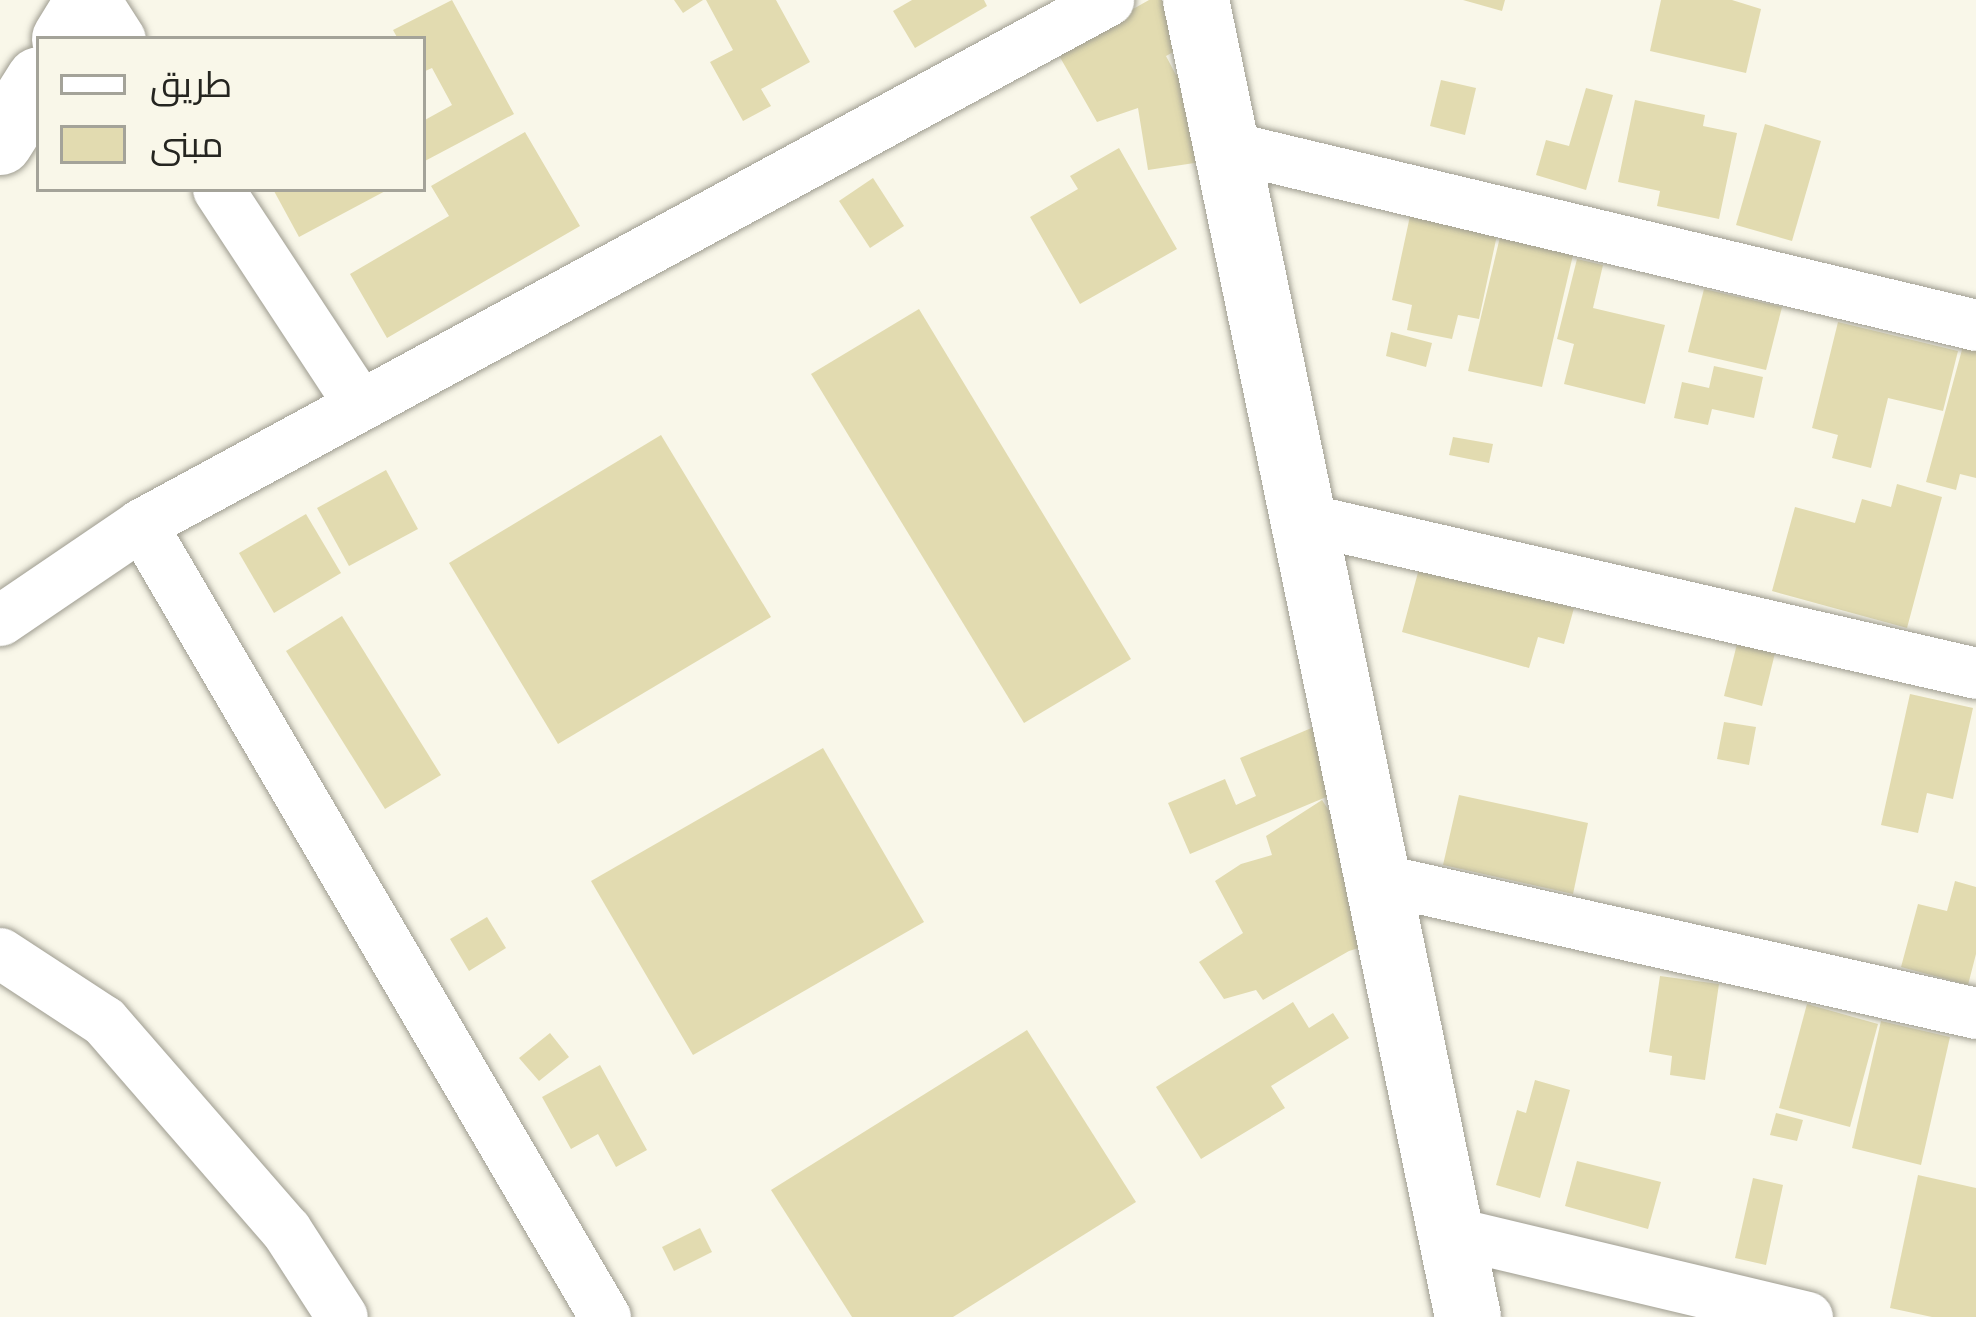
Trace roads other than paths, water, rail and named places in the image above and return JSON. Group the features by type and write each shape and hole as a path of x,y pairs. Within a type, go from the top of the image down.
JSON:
{"street":[{"path":"66,36 92,0 118,36"},
{"path":"0,620 141,524 1108,0"},
{"path":"1196,0 1468,1317"},
{"path":"0,142 36,85"},
{"path":"1230,147 1976,325"},
{"path":"220,192 360,405"},
{"path":"1306,518 1976,673"},
{"path":"141,524 604,1317"},
{"path":"1379,879 1976,1013"},
{"path":"0,953 104,1021 286,1230 342,1317"},
{"path":"1451,1232 1807,1317"}]}
